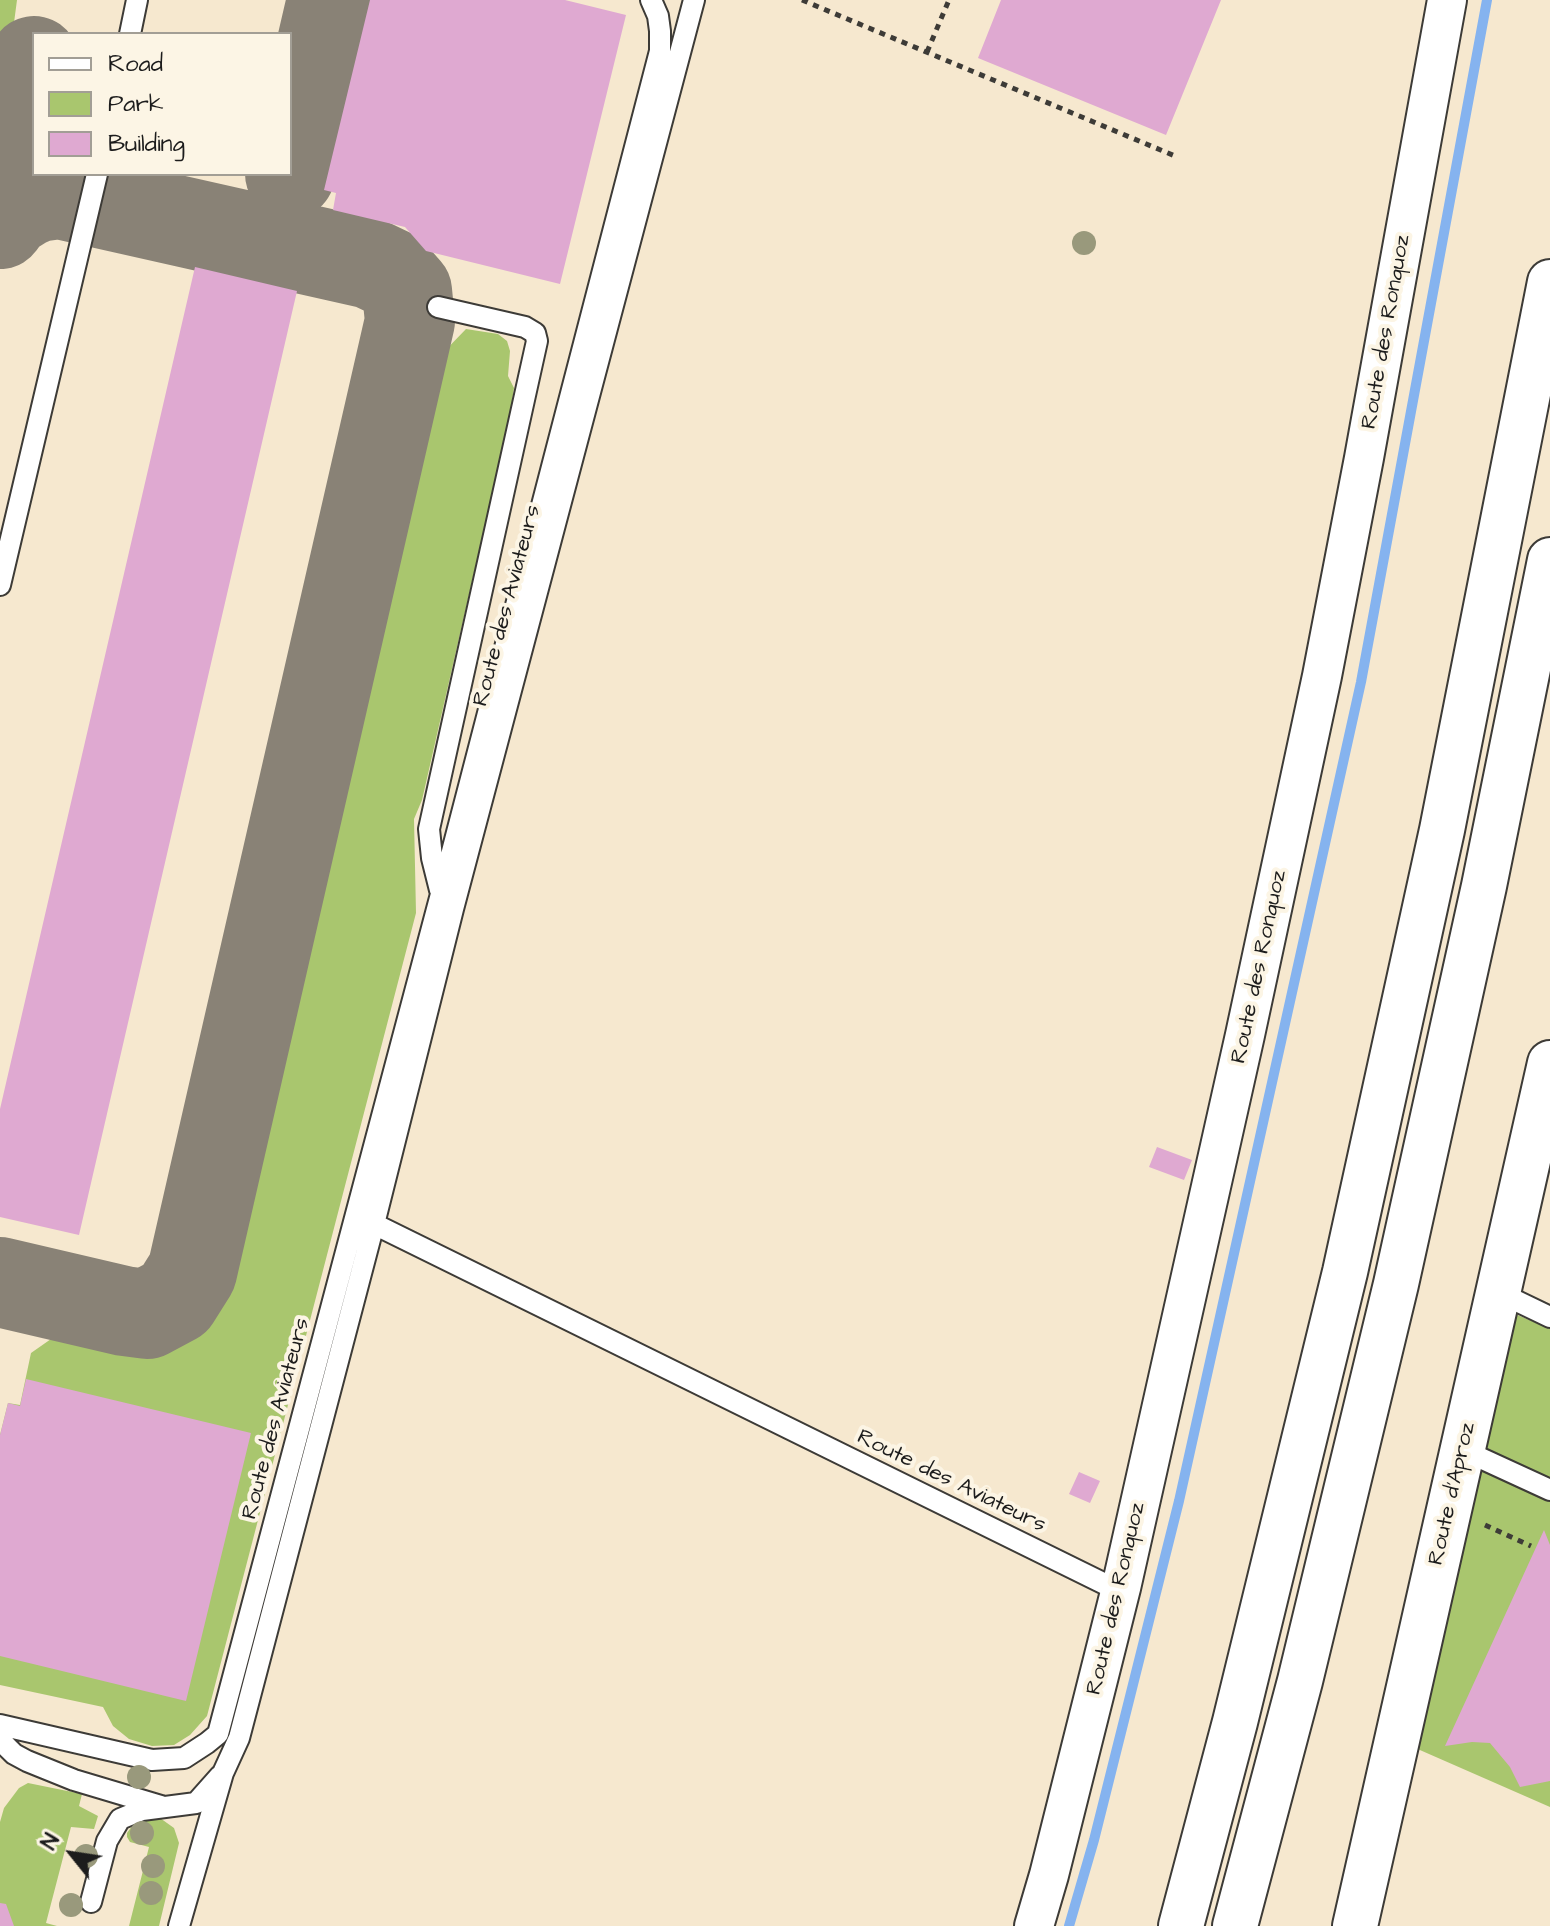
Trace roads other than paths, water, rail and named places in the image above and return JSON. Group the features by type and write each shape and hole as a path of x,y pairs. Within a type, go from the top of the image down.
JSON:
{"main road":[{"path":"1181,1926 1278,1549 1358,1213 1445,815 1550,282"},
{"path":"1235,1926 1303,1666 1396,1284 1484,886 1550,560"},
{"name":"Route d'Aproz","path":"1355,1926 1550,1063"}],"street":[{"name":"Route des Ronquoz","path":"1034,1926 1121,1588 1245,1035 1364,458 1447,0"}],"lane":[{"path":"130,32 137,0"},
{"name":"Route des Aviateurs","path":"2,1737 152,1760 184,1758 218,1734 660,51 658,16 651,0"},
{"name":"Route des Aviateurs","path":"223,1773 239,1738 453,909 694,0"},
{"path":"0,585 97,176"},
{"path":"438,307 525,327 535,333 537,341 429,829 441,894"},
{"name":"Route des Aviateurs","path":"374,1224 1109,1586 1121,1588"},
{"path":"1498,1292 1550,1317"},
{"path":"1463,1450 1550,1490"},
{"path":"2,1737 14,1754 27,1761 169,1808"},
{"path":"91,1902 107,1841 120,1819 142,1810 196,1803 223,1773"},
{"path":"179,1926 223,1773"}],"waterway":[{"path":"1069,1926 1094,1840 1179,1501 1361,682 1487,0"}]}
